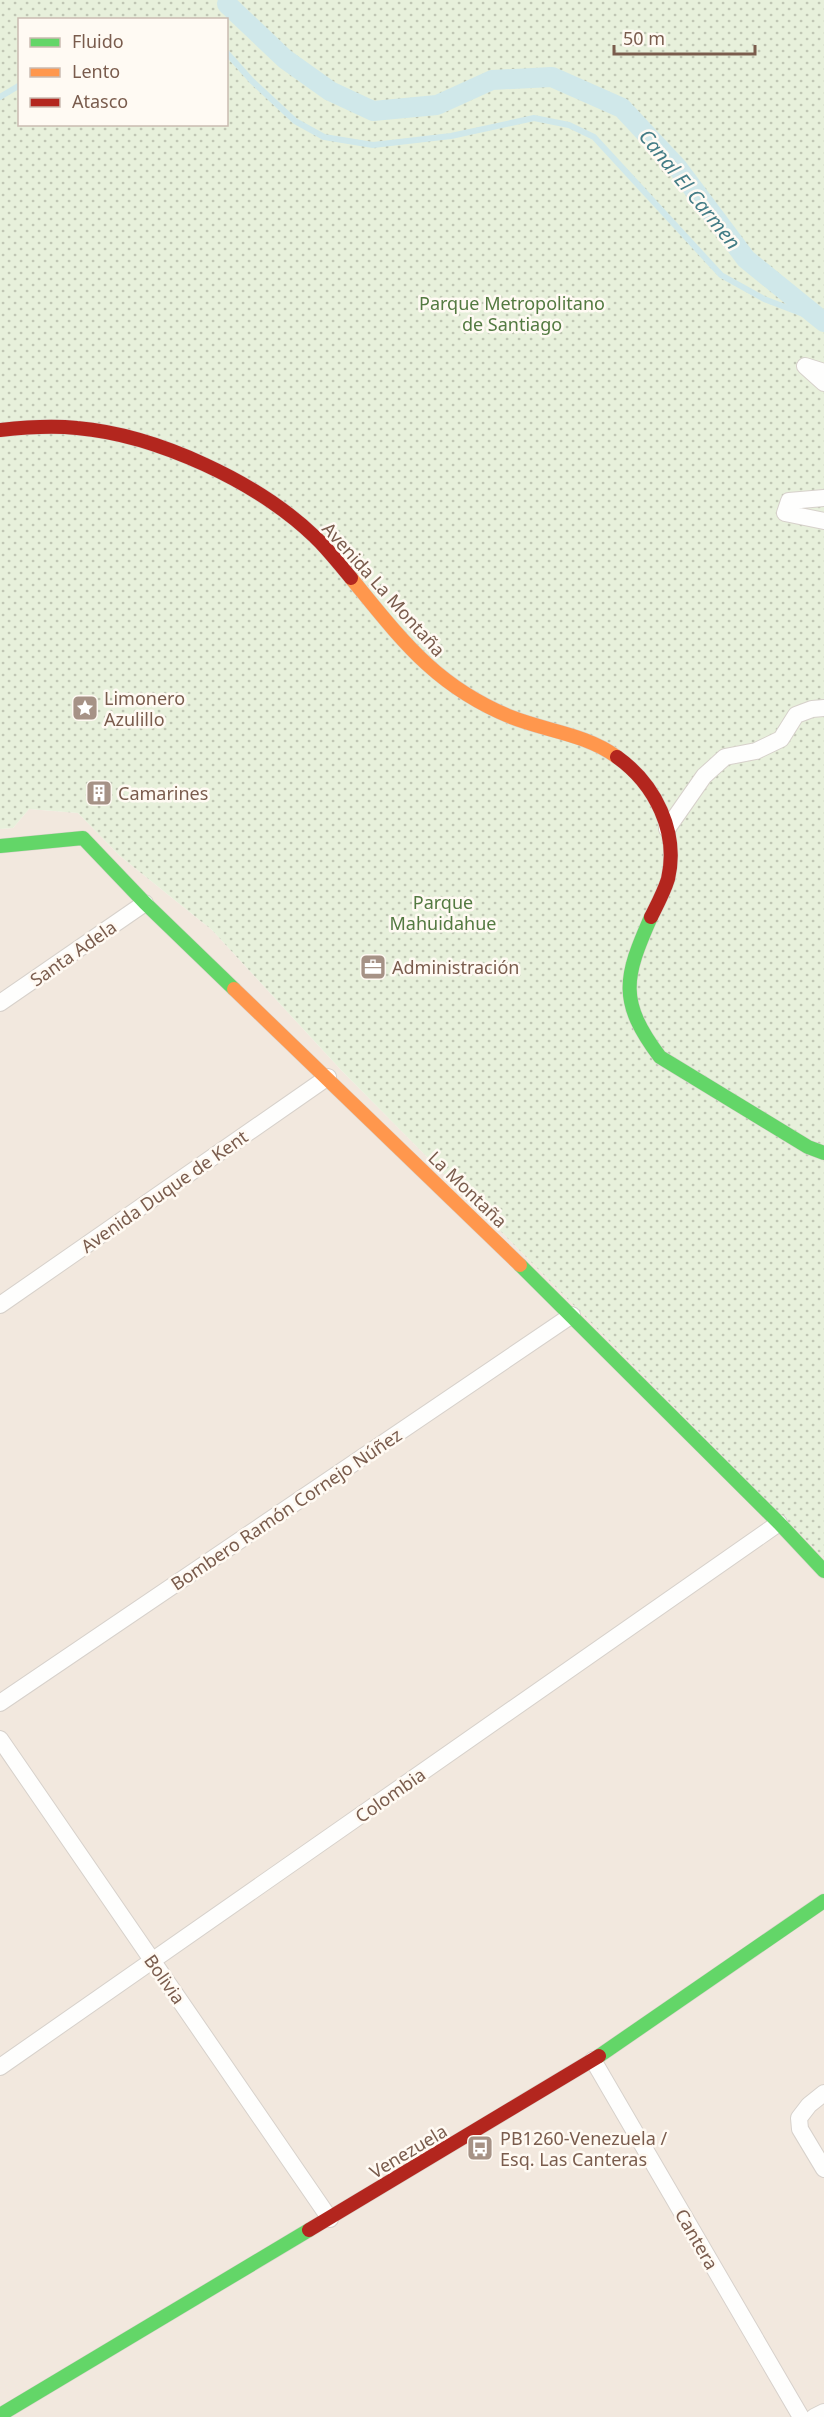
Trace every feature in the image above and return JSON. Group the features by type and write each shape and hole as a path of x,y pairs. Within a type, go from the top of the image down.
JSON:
{"street":[{"path":"824,372 805,366 824,383"},
{"name":"Avenida La Montaña","path":"0,430 31,426 81,427 126,436 189,458 237,482 311,532 426,667 451,686 475,701 527,723 581,738 608,751 639,773 657,802 667,829 670,869 629,971 629,1004 641,1034 660,1057 808,1147 824,1153"},
{"path":"824,498 789,501 785,513 824,521"},
{"path":"667,829 704,776 725,757 756,751 781,739 796,715 812,709 824,708"},
{"name":"La Montaña","path":"0,846 83,838 145,903 328,1077 572,1315 824,1571"},
{"name":"Santa Adela","path":"0,1003 145,903"},
{"name":"Avenida Duque de Kent","path":"0,1305 328,1077"},
{"name":"Bombero Ramón Cornejo Núñez","path":"0,1703 572,1315"},
{"name":"Colombia","path":"0,2067 779,1523"},
{"name":"Bolivia","path":"0,1740 330,2219"},
{"name":"Venezuela","path":"0,2415 592,2060 824,1901"},
{"name":"Cantera","path":"592,2060 801,2417"},
{"path":"824,2093 809,2105 799,2118 800,2129 824,2169"},
{"path":"814,2417 824,2412"}],"shaded area":[{"path":"29,809 78,813 120,856 212,930 341,1070 824,1558 824,2417 0,2417 0,829 13,828"}],"green space":[{"name":"Parque Metropolitano de Santiago","path":"0,0 824,0 824,1558 341,1070 212,930 120,856 78,813 29,809 13,828 0,829"}],"waterway":[{"name":"Canal El Carmen","path":"227,4 285,59 330,91 373,111 437,105 492,80 552,77 622,108 677,167 746,259 824,322"},
{"path":"228,54 252,81 295,121 324,137 373,145 451,136 534,118 569,125 594,137 721,275 764,299 824,322"},
{"path":"0,97 18,86"}],"traffic: fast":[{"path":"0,846 83,838 145,903 234,989"},
{"path":"651,917 635,957 630,989 637,1020 660,1057 808,1147 824,1153"},
{"path":"520,1265 779,1523 824,1571"},
{"path":"599,2056 824,1901"},
{"path":"0,2415 309,2230"}],"traffic: slow":[{"path":"351,578 421,659 461,691 484,705 511,717 579,738 617,757"},
{"path":"234,989 520,1265"}],"traffic: jam":[{"path":"0,430 58,427 108,432 140,440 205,464 236,480 292,517 320,542 351,578"},
{"path":"617,757 643,781 661,810 667,827 671,861 668,879 651,917"},
{"path":"309,2230 599,2056"}],"place":[{"name":"Limonero Azulillo","path":"85,708"},
{"name":"Camarines","path":"99,793"},
{"name":"Administración","path":"373,967"},
{"name":"PB1260-Venezuela / Esq. Las Canteras","path":"480,2148"}],"park label":[{"name":"Parque Mahuidahue","path":"443,912"}]}
